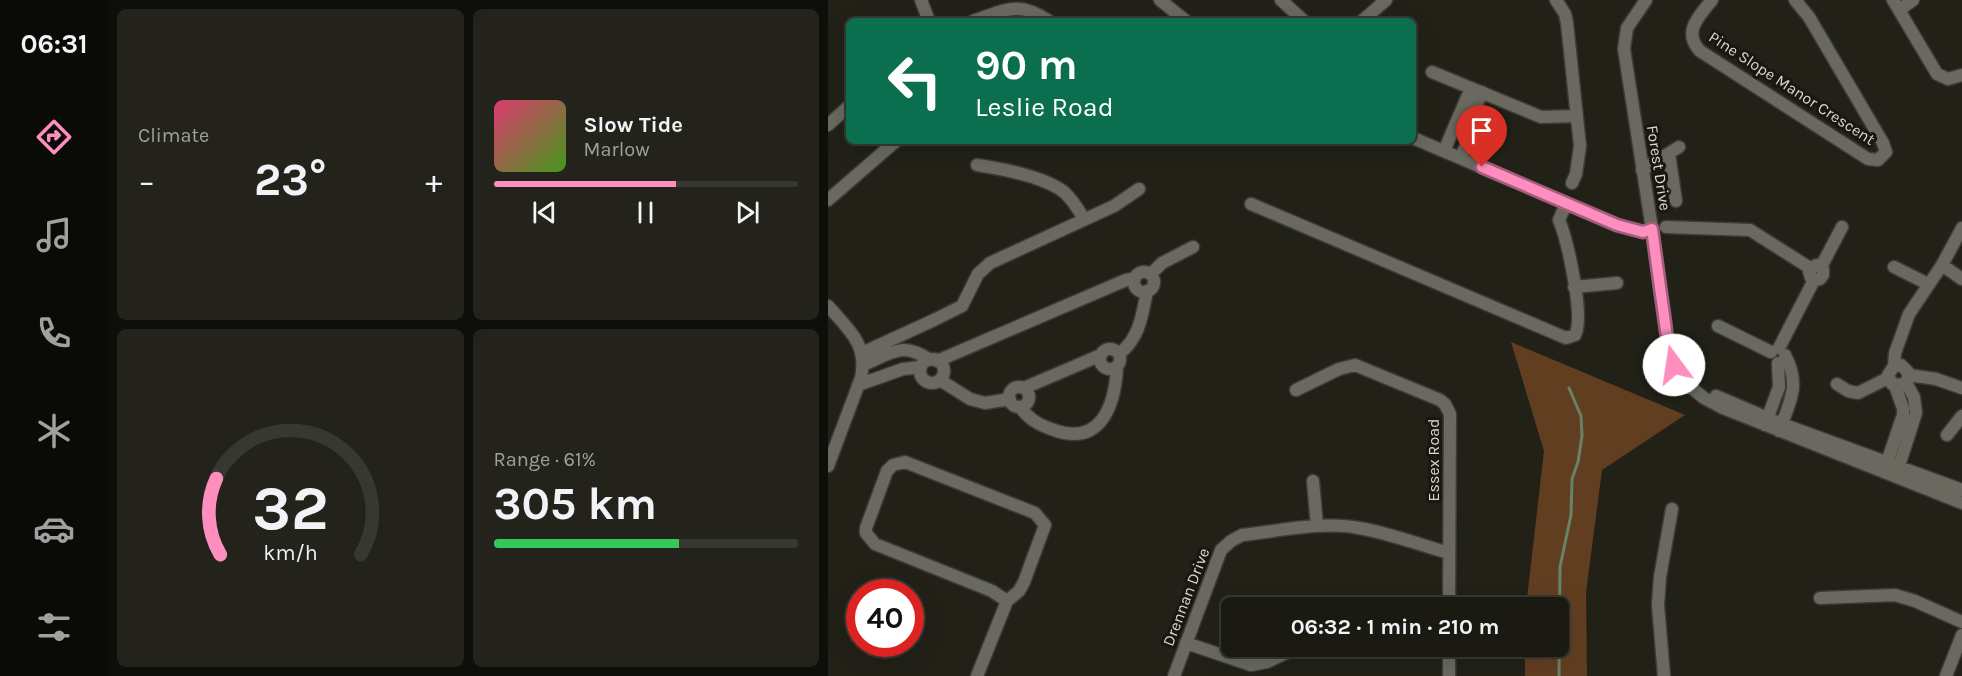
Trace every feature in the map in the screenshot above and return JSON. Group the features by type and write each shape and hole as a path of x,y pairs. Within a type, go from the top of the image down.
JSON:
{"street":[{"path":"921,0 928,18"},
{"path":"1160,0 1182,18"},
{"path":"1281,0 1301,18"},
{"path":"1365,18 1386,0"},
{"path":"1556,0 1565,14 1567,23 1580,146 1576,174 1572,183"},
{"name":"Forest Drive","path":"1646,0 1627,28 1624,49 1669,352 1674,365 1684,378 1766,422 1891,469 1962,490"},
{"name":"Pine Slope Manor Crescent","path":"1712,0 1692,27 1691,36 1700,51 1869,159 1878,160 1886,152 1883,143 1809,16 1795,0"},
{"path":"1913,0 1896,5 1937,74 1948,79 1962,75"},
{"path":"983,18 1019,7 1033,11 1044,18"},
{"path":"1432,72 1541,117 1576,116"},
{"path":"1444,151 1476,90"},
{"path":"1461,158 1472,132 1476,90"},
{"path":"828,125 846,109"},
{"path":"1416,139 1631,230 1643,232 1652,229"},
{"path":"828,200 893,144"},
{"path":"1642,170 1674,150 1676,201"},
{"path":"977,165 999,168 1042,181 1063,191 1074,202 1084,219"},
{"path":"862,359 962,306 978,274 990,263 1114,206 1139,189"},
{"path":"1251,204 1566,338 1575,335 1577,331 1570,254 1559,220 1566,204"},
{"path":"1766,422 1779,387 1778,354 1815,272 1842,226"},
{"path":"1666,227 1750,230 1815,272"},
{"path":"1891,469 1894,440 1903,408 1899,381 1904,367 1894,366 1895,353 1909,314 1942,265 1962,228"},
{"path":"1151,274 1162,263 1193,248"},
{"path":"1942,265 1962,279"},
{"path":"1894,267 1928,284"},
{"path":"858,385 930,362 1135,278 1142,272 1151,274"},
{"path":"1118,360 1116,385 1105,417 1097,426 1085,433 1068,435 1033,422 1015,403 1011,393 1015,388 1024,388 1101,355 1100,361 1104,367 1110,369 1128,347 1140,326 1147,291 1154,283 1151,274"},
{"path":"1135,278 1134,284 1138,289 1147,291"},
{"path":"1574,287 1617,283"},
{"path":"828,306 855,337 862,359 858,385 828,466"},
{"path":"1718,326 1778,354 1792,371 1794,385 1792,398 1780,428"},
{"path":"862,359 907,349 917,351 944,370 940,380 933,383 925,381 921,375 930,362"},
{"path":"890,354 894,372"},
{"name":"Essex Road","path":"1296,390 1339,369 1355,365 1420,391 1445,404 1450,414 1449,597"},
{"path":"1837,384 1848,391 1858,393 1899,381 1924,377 1960,383"},
{"path":"940,380 970,399 985,403 1015,403"},
{"path":"1891,469 1916,413 1914,397 1899,381"},
{"path":"1947,435 1962,416"},
{"name":"Forest Drive","path":"1780,428 1875,457 1891,469 1962,503"},
{"path":"1875,457 1894,440"},
{"path":"977,676 1007,601 1019,591 1024,582 1045,525 1040,516 1035,513 905,462 893,465 887,471 866,528 871,541 982,586 1007,601"},
{"path":"1313,481 1317,526"},
{"path":"1664,676 1658,599 1672,509"},
{"name":"Drennan Drive","path":"1174,676 1221,550 1242,535 1317,526 1358,527 1449,553"},
{"path":"1820,598 1895,595 1915,601 1962,622"},
{"path":"1946,676 1962,635"},
{"path":"1186,643 1221,655"},
{"path":"1227,657 1251,665 1268,662 1277,657"},
{"path":"1449,657 1449,676"}],"shaded area":[{"path":"1511,342 1685,415 1602,470 1586,592 1587,676 1525,676 1525,657 1569,657 1569,597 1527,597 1544,451"}],"waterway":[{"path":"1559,676 1560,567 1571,515 1572,479 1578,462 1582,436 1581,416 1569,388"}],"route":[{"path":"1482,167 1617,225 1643,232 1652,229 1669,352 1674,365"}]}
